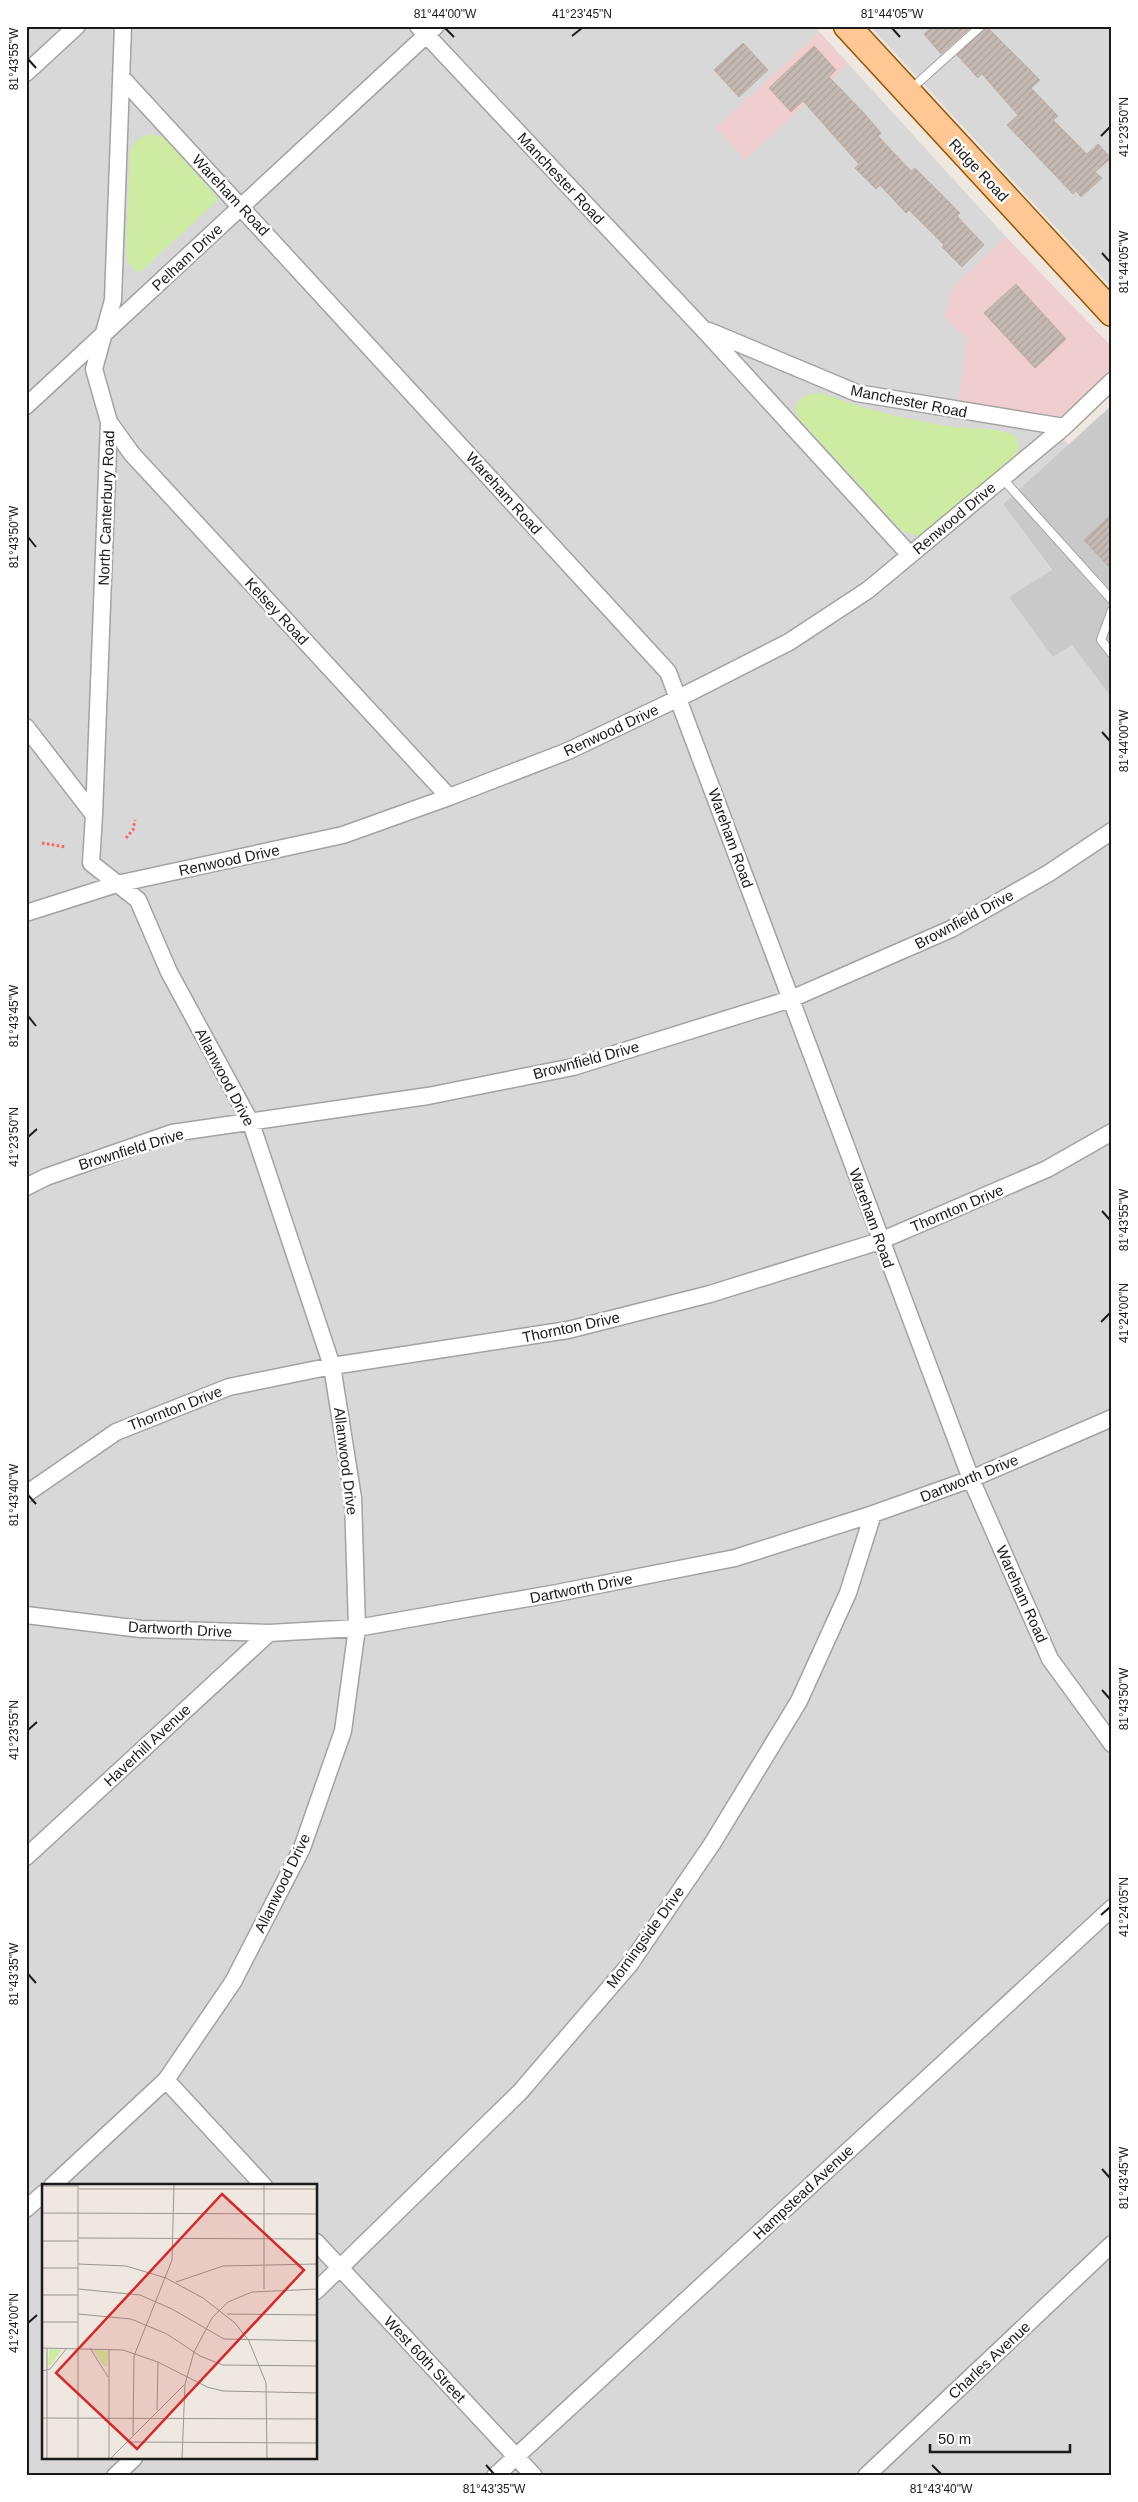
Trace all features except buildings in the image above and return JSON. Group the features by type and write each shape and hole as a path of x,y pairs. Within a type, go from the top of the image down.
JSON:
{"main road":[{"name":"Ridge Road","path":"847,26 1112,313"}],"street":[{"path":"26,73 77,26"},
{"name":"North Canterbury Road","path":"94,815 109,422 94,369 113,300 123,26"},
{"name":"Pelham Drive","path":"26,406 241,206 427,29"},
{"name":"Manchester Road","path":"427,29 910,555"},
{"name":"Wareham Road","path":"121,77 668,672 792,999 880,1241 971,1479 1050,1659 1112,1744"},
{"name":"Manchester Road","path":"704,330 857,394 1064,427"},
{"name":"Renwood Drive","path":"26,913 117,884 343,835 450,797 568,750 679,698 788,642 868,590 1064,427 1112,381"},
{"name":"Kelsey Road","path":"109,422 132,454 450,797"},
{"path":"26,728 94,815"},
{"name":"Allanwood Drive","path":"54,2184 166,2080 233,1982 302,1848 343,1731 356,1628 353,1498 332,1366 251,1123 169,972 138,900 91,863 94,815"},
{"name":"Brownfield Drive","path":"26,1187 46,1177 172,1133 428,1096 573,1067 792,999 951,929 1048,873 1112,831"},
{"name":"Thornton Drive","path":"26,1494 116,1432 229,1387 332,1366 568,1330 710,1294 880,1241 1047,1169 1112,1132"},
{"name":"Dartworth Drive","path":"26,1615 141,1629 269,1633 356,1628 557,1593 735,1558 873,1514 971,1479 1112,1418"},
{"name":"Morningside Drive","path":"318,2289 520,2092 630,1964 712,1844 799,1701 848,1593 873,1514"},
{"name":"Haverhill Avenue","path":"26,1857 269,1633"},
{"name":"Hampstead Avenue","path":"495,2476 1112,1908"},
{"path":"166,2080 262,2184"},
{"path":"26,2209 42,2195"},
{"name":"West 60th Street","path":"318,2244 534,2476"},
{"name":"Charles Avenue","path":"866,2476 1112,2244"},
{"path":"115,2476 132,2460"}],"lane":[{"path":"908,92 981,26"},
{"path":"1002,478 1112,600"},
{"path":"1112,610 1101,640 1112,654"}],"path":[{"path":"126,838 133,830 135,820"},
{"path":"42,844 66,847"}],"shaded area":[{"path":"26,26 814,26 1006,237 953,287 967,339 1069,445 1003,504 1052,571 1053,657 1072,645 1112,698 1112,2476 26,2476"},
{"path":"870,26 1112,26 1112,288"},
{"path":"819,32 848,64 745,160 716,128"},
{"path":"1006,237 1112,347 1112,371 1061,418 958,404 967,339 944,316 953,287"},
{"path":"1112,405 1112,698 1072,645 1053,657 1009,597 1052,570 1003,504"}],"green space":[{"path":"151,134 164,138 218,200 139,273 127,262 130,154 137,141"},
{"path":"820,393 914,420 947,426 991,429 1008,433 1016,436 1019,449 1011,461 938,524 918,536 902,531 799,419 795,409 799,401 808,395"}]}
